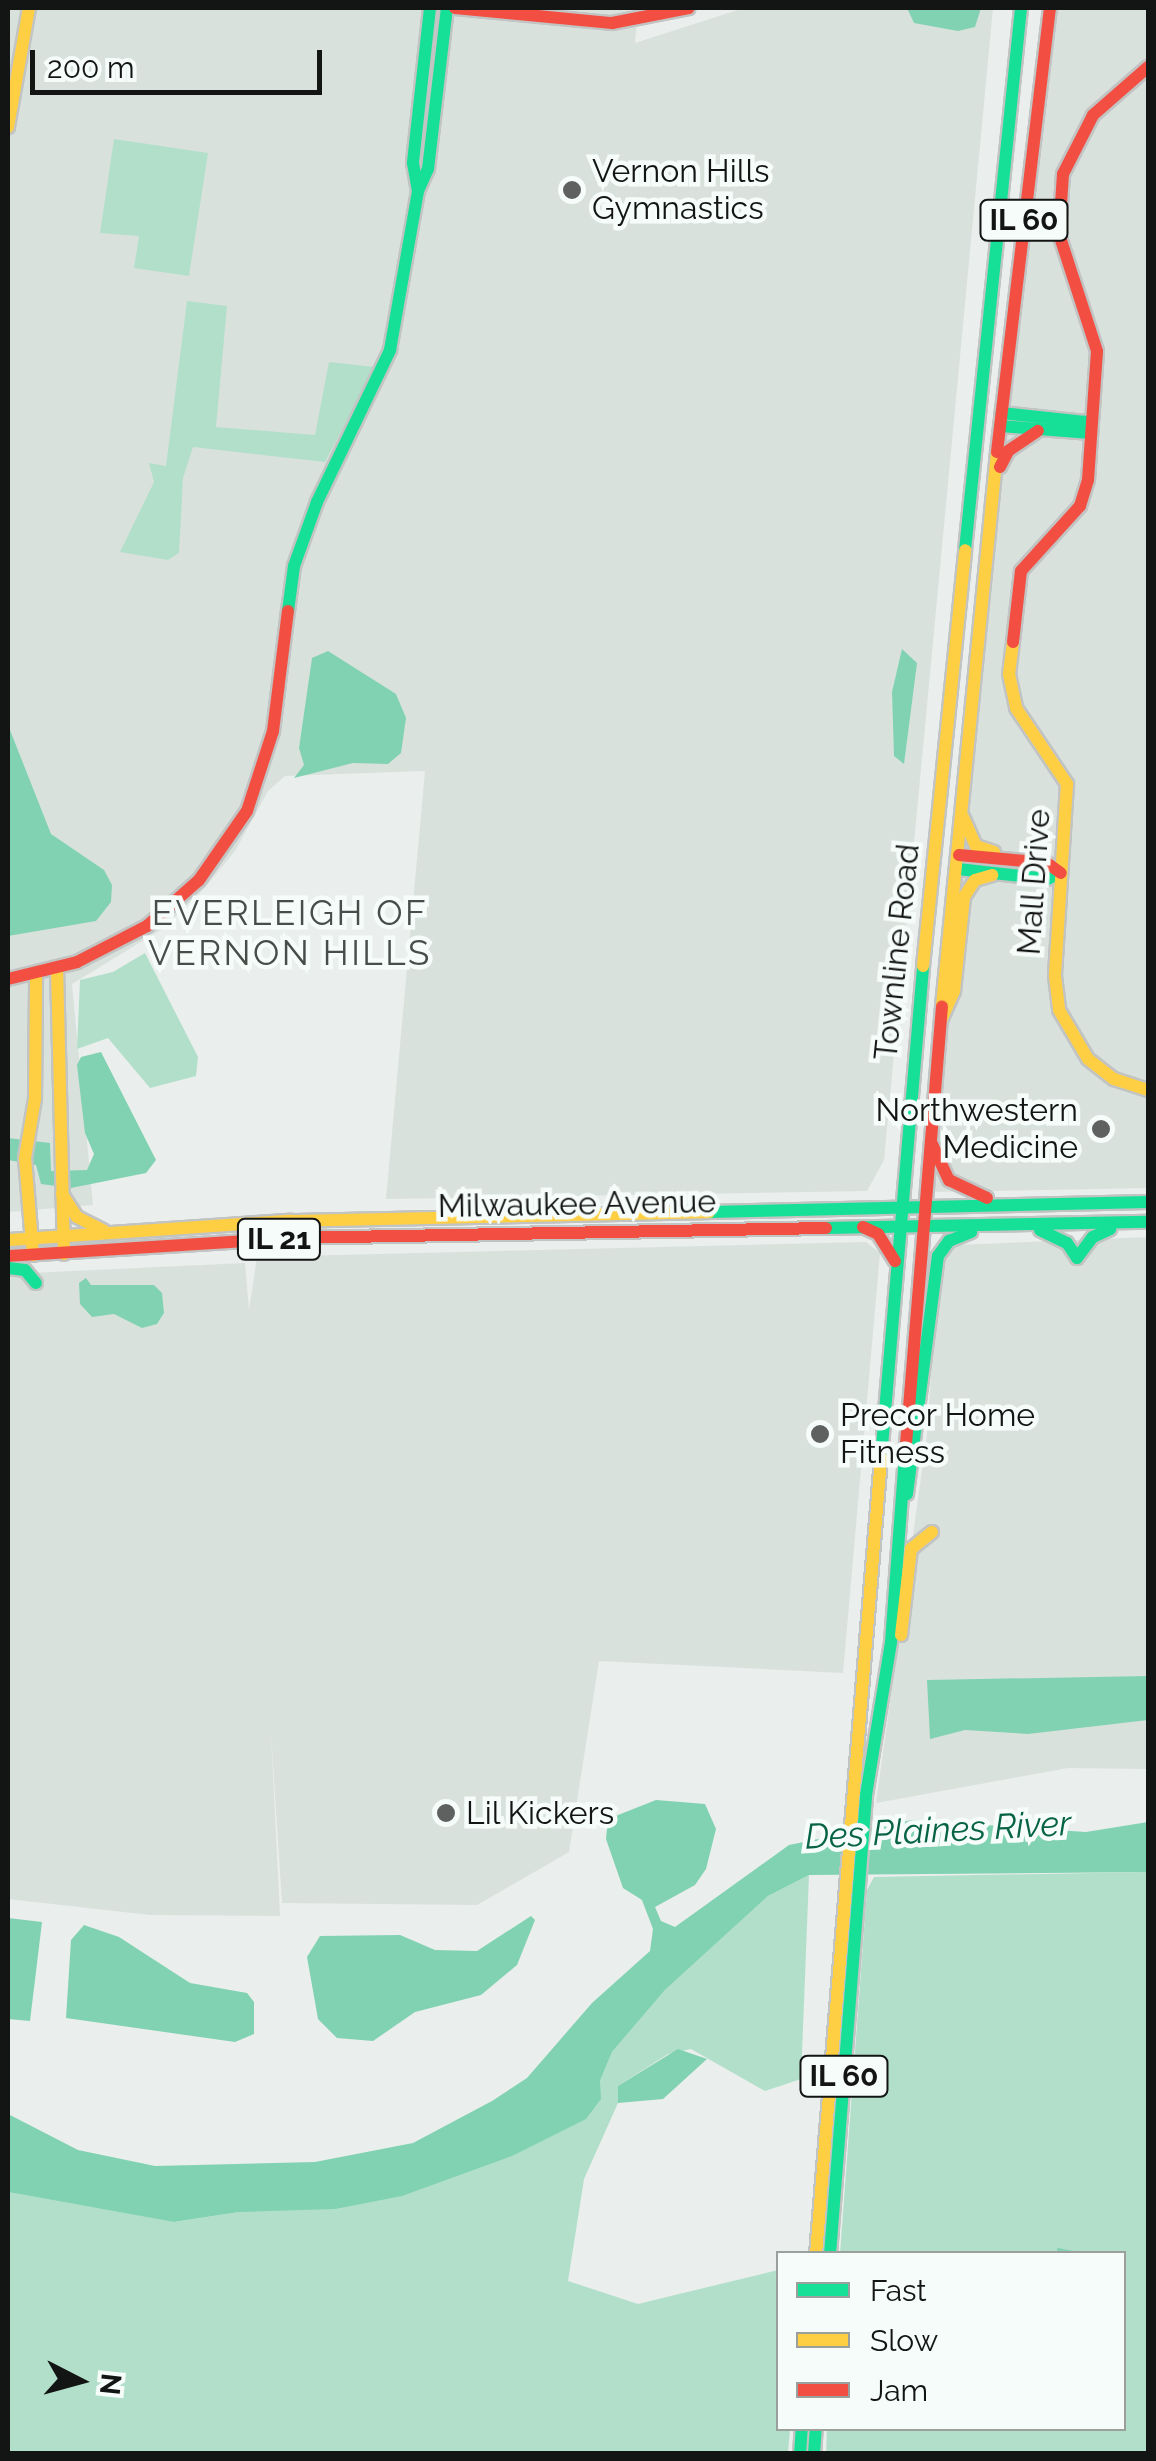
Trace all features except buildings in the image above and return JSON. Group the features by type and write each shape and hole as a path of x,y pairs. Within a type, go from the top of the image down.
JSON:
{"main road":[{"path":"8,127 29,8"},
{"path":"418,191 412,163 430,8"},
{"path":"8,979 57,968 121,942 169,909 214,862 247,811 273,731 294,566 317,502 390,350 418,191 428,169 447,8"},
{"path":"455,8 612,23 648,21 689,8"},
{"name":"Townline Road","path":"816,2251 901,1204 1021,8"},
{"name":"Townline Road","path":"830,2251 866,1795 886,1688 929,1134 1001,419 1053,8"},
{"name":"Mall Drive","path":"1148,67 1082,130 1060,193 1063,250 1097,351 1091,433 1082,504 1021,571 1009,674 1016,708 1066,784 1055,976 1063,1022 1096,1066 1148,1090"},
{"path":"1001,419 1038,431 1091,433"},
{"path":"1001,419 1085,422 1091,433"},
{"path":"995,476 1008,451 1038,431"},
{"path":"962,817 981,850 1034,862 1061,873"},
{"path":"958,862 992,875 1046,879 1061,873"},
{"path":"958,862 1034,862"},
{"path":"942,1020 954,992 964,897 975,880 992,875"},
{"path":"57,968 64,1254"},
{"path":"33,1255 26,1167 40,999 36,974"},
{"path":"929,1134 949,1180 980,1197 1093,1202"},
{"path":"62,1193 77,1218 110,1233"},
{"name":"Milwaukee Avenue","path":"8,1240 290,1221 901,1204 1148,1202"},
{"name":"Milwaukee Avenue","path":"8,1256 291,1238 860,1226 1036,1228 1148,1222"},
{"path":"1036,1228 1067,1243 1077,1258 1093,1236 1120,1224"},
{"path":"860,1226 890,1248 897,1266"},
{"path":"902,1504 914,1478 926,1309 938,1256 949,1240 981,1228"},
{"path":"8,1268 25,1270 36,1284"},
{"path":"886,1688 896,1670 911,1549 932,1532"}],"shaded area":[{"path":"8,8 638,8 635,43 744,8 993,8 884,1160 867,1191 386,1199 425,771 285,776 268,791 235,851 202,891 162,929 72,984 93,1205 8,1212"},
{"path":"1055,8 1148,8 1148,1188 930,1192 1006,415"},
{"path":"114,139 208,153 189,276 134,268 139,236 100,233"},
{"path":"187,301 227,306 216,427 315,435 329,362 375,367 325,462 193,447 183,478 179,553 168,560 120,552 154,482 149,463 166,466"},
{"path":"145,953 198,1057 196,1076 150,1088 108,1038 77,1049 80,980 113,972"},
{"path":"1148,1237 1148,1769 1068,1768 876,1803 927,1434 939,1259 955,1245"},
{"path":"866,1242 880,1253 843,1673 599,1661 569,1852 477,1905 282,1903 271,1733 280,1916 150,1915 8,1899 8,1274 245,1263 249,1310 257,1257"},
{"path":"1148,1872 1148,2453 826,2454 827,2431 1126,2431 1126,2251 840,2251 867,1890 874,1877"},
{"path":"809,1875 801,2079 765,2091 691,2049 668,2054 618,2086 618,2103 584,2179 568,2281 638,2304 776,2270 776,2431 790,2431 788,2453 8,2454 8,2192 175,2222 239,2212 600,2081 612,2052 665,1990 768,1896"}],"water":[{"path":"907,8 981,8 975,27 958,31 914,23"},
{"path":"902,649 917,663 904,764 894,756 892,692"},
{"path":"328,651 396,694 406,718 401,753 388,764 353,763 294,778 304,765 299,748 312,658"},
{"path":"8,725 51,834 104,870 112,885 111,902 96,921 8,936"},
{"path":"101,1052 156,1160 146,1173 71,1188 41,1184 36,1165 8,1160 8,1138 50,1143 51,1171 87,1170 94,1154 85,1133 77,1065 81,1057"},
{"path":"86,1278 91,1285 154,1285 162,1293 164,1313 157,1324 142,1328 114,1314 92,1317 80,1304 79,1283"},
{"path":"1148,1676 1148,1720 1028,1734 965,1730 930,1739 927,1680"},
{"name":"Des Plaines River","path":"656,1800 705,1804 716,1829 706,1869 695,1885 655,1907 661,1921 675,1927 789,1845 912,1820 1086,1832 1148,1822 1148,1872 809,1875 768,1896 665,1990 612,2052 600,2081 601,2099 586,2119 512,2156 402,2196 335,2209 239,2212 174,2222 8,2192 8,2114 78,2150 155,2166 315,2162 413,2143 492,2101 527,2078 592,2003 650,1951 653,1929 642,1900 623,1888 606,1839 608,1819"},
{"path":"531,1916 535,1920 517,1965 481,1995 415,2012 373,2041 337,2038 318,2019 307,1957 320,1936 400,1935 435,1950 477,1951"},
{"path":"8,1918 42,1922 30,2021 8,2019"},
{"path":"84,1925 119,1937 190,1983 247,1993 254,2002 254,2034 235,2042 66,2018 71,1940"},
{"path":"678,2049 707,2059 663,2099 618,2103 618,2086"}],"waterway":[{"path":"1058,2249 1068,2251"}],"traffic: fast":[{"path":"430,8 413,163 418,191 428,169 447,8"},
{"path":"965,550 1021,8"},
{"path":"288,611 294,566 317,502 390,350 418,191"},
{"path":"1000,426 1091,433 1085,422 1001,413"},
{"path":"958,869 1047,879 1061,873"},
{"path":"881,1458 923,966"},
{"path":"709,1212 1148,1202"},
{"path":"826,1228 1148,1222"},
{"path":"1040,1230 1067,1243 1077,1258 1093,1237 1110,1229"},
{"path":"907,1494 938,1256 949,1241 971,1232"},
{"path":"8,1268 25,1270 36,1283"},
{"path":"830,2251 866,1795 891,1642 906,1444"},
{"path":"800,2454 802,2431"},
{"path":"814,2454 816,2431"}],"traffic: slow":[{"path":"8,127 29,8"},
{"path":"942,1006 997,452"},
{"path":"923,966 965,550"},
{"path":"1013,642 1009,674 1016,708 1067,784 1055,976 1059,1010 1088,1059 1114,1079 1148,1090"},
{"path":"963,817 976,846 994,852"},
{"path":"942,1018 954,991 964,897 975,880 992,875"},
{"path":"57,968 64,1254"},
{"path":"33,1255 25,1158 35,1099 36,974"},
{"path":"62,1194 77,1217 104,1231"},
{"path":"8,1240 290,1221 709,1212"},
{"path":"816,2251 881,1458"},
{"path":"901,1635 911,1549 932,1532"}],"traffic: jam":[{"path":"455,8 612,23 689,8"},
{"path":"997,452 1050,8"},
{"path":"1013,642 1021,571 1080,506 1088,480 1097,351 1059,234 1063,174 1093,115 1148,67"},
{"path":"1000,467 1008,451 1038,431"},
{"path":"8,979 77,962 147,926 199,880 247,811 273,731 288,611"},
{"path":"959,855 1047,863 1061,873"},
{"path":"906,1444 942,1006"},
{"path":"932,1144 949,1180 987,1198"},
{"path":"863,1227 878,1234 895,1261"},
{"path":"8,1256 291,1238 826,1228"}],"place":[{"name":"Vernon Hills Gymnastics","path":"572,190"},
{"name":"Northwestern Medicine","path":"1101,1129"},
{"name":"Precor Home Fitness","path":"820,1434"},
{"name":"Lil Kickers","path":"446,1813"}],"district":[{"name":"EVERLEIGH OF VERNON HILLS","path":"290,933"}]}
